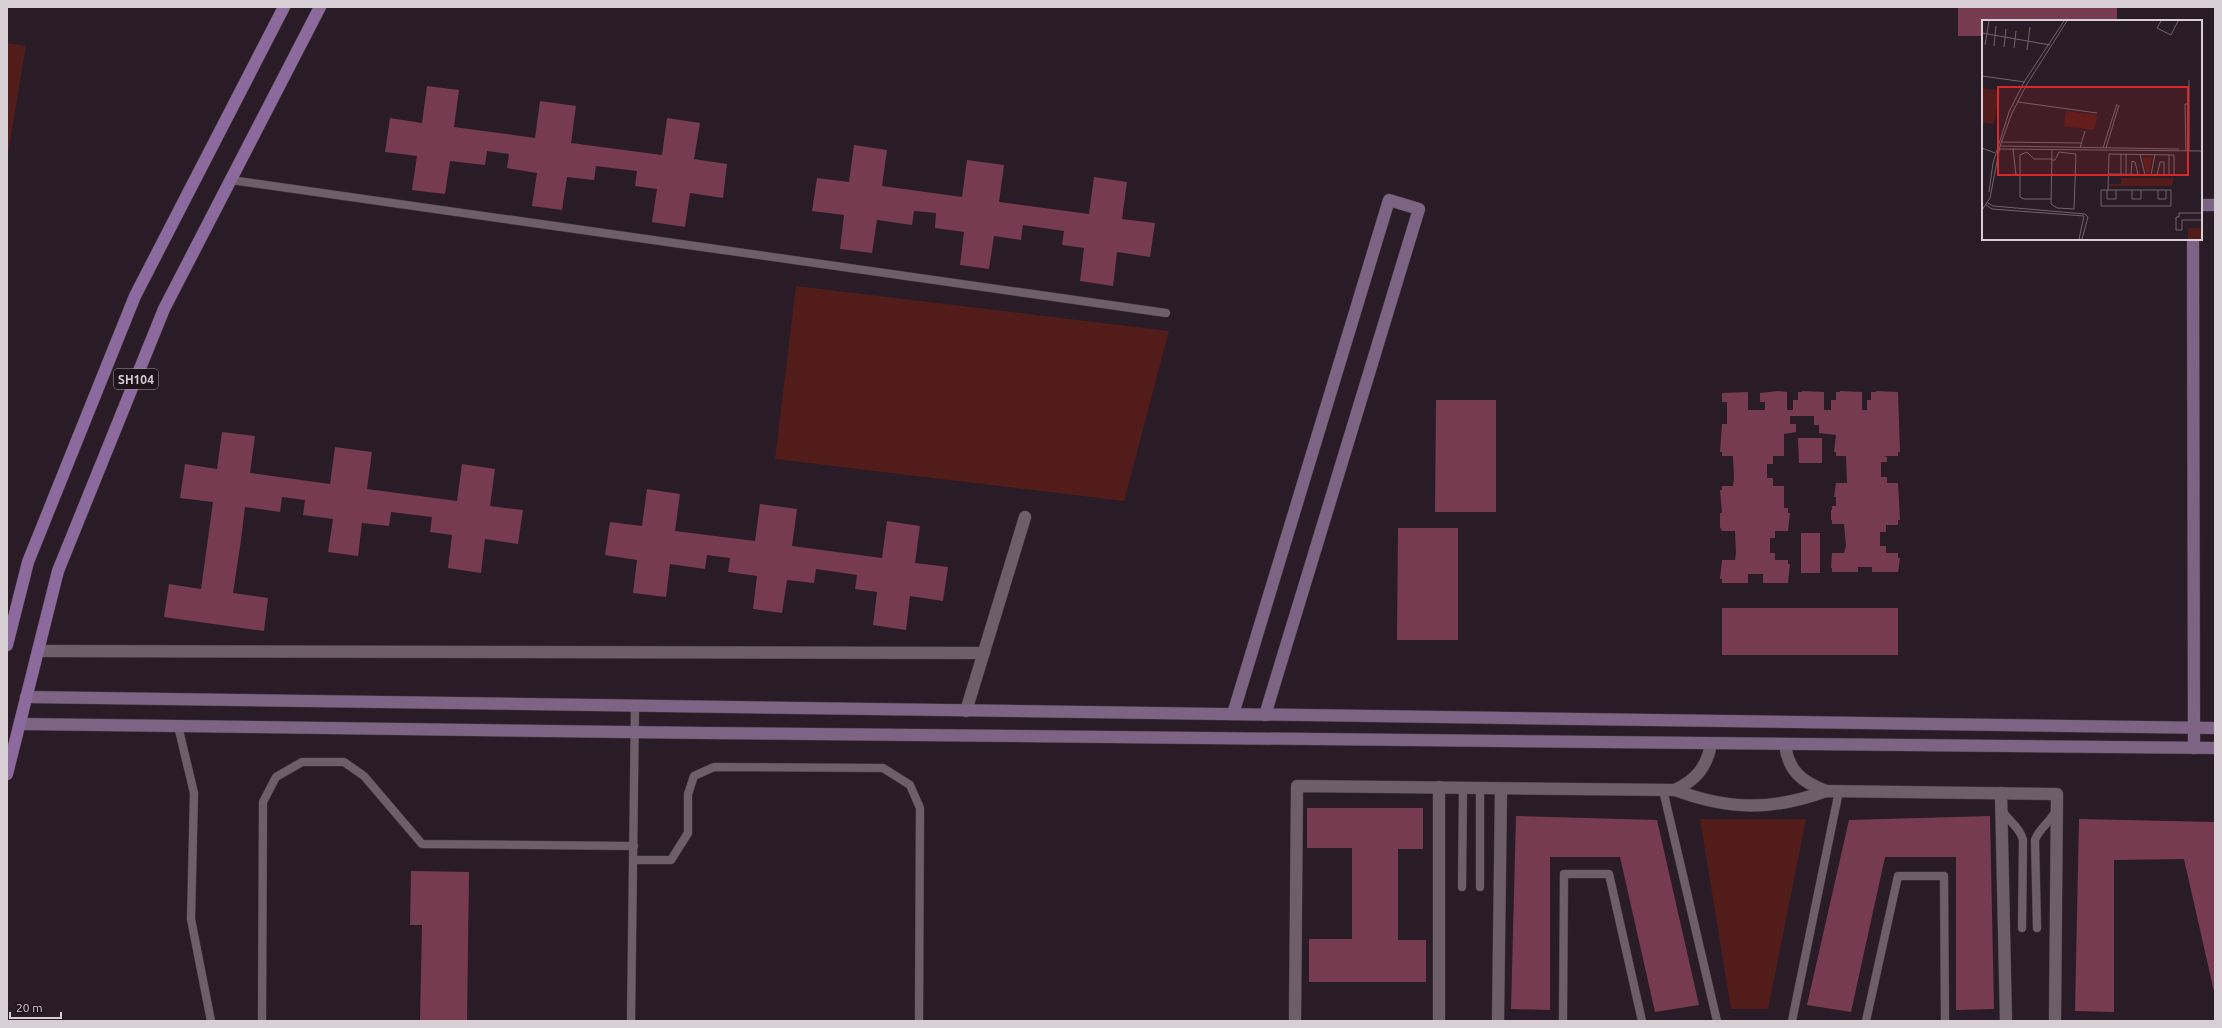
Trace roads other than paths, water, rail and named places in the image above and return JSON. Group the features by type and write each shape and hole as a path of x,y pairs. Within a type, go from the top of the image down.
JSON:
{"main road":[{"name":"SH104","path":"7,645 28,562 135,296 284,7"},
{"name":"SH104","path":"7,774 58,572 158,324 320,7"}],"street":[{"path":"1233,714 1389,200 1419,209 1265,715"},
{"path":"2202,205 2215,205"},
{"path":"2193,240 2194,748"},
{"path":"966,711 1025,517"},
{"path":"38,651 984,653"},
{"path":"26,697 2215,728"},
{"path":"20,724 636,733 2215,748"},
{"path":"1669,790 1692,781 1698,775 1707,760 1711,744"},
{"path":"1785,744 1792,769 1806,781 1826,791"},
{"path":"1294,1021 1297,786 1439,786 1480,788 1669,790 1712,802 1751,806 1789,803 1826,791 2058,794 2055,1021"},
{"path":"1439,786 1439,1021"},
{"path":"1498,1021 1501,788"},
{"path":"2001,793 2006,1021"}],"lane":[{"path":"231,180 1166,313"},
{"path":"631,1021 636,706"},
{"path":"178,726 194,793 191,919 211,1021"},
{"path":"262,1021 263,802 276,777 302,762 344,762 364,776 422,844 634,846"},
{"path":"634,860 671,860 688,833 688,794 694,776 714,767 883,768 910,785 920,808 919,1021"},
{"path":"1462,886 1463,787"},
{"path":"1480,788 1480,886"},
{"path":"1669,790 1717,1021"},
{"path":"1792,1021 1839,791"},
{"path":"2001,807 2008,819 2018,829 2024,840 2022,928"},
{"path":"2037,928 2035,840 2037,833 2051,820 2057,808"},
{"path":"1563,1021 1564,874 1609,874 1642,1021"},
{"path":"1866,1021 1898,876 1944,876 1945,1021"}]}
